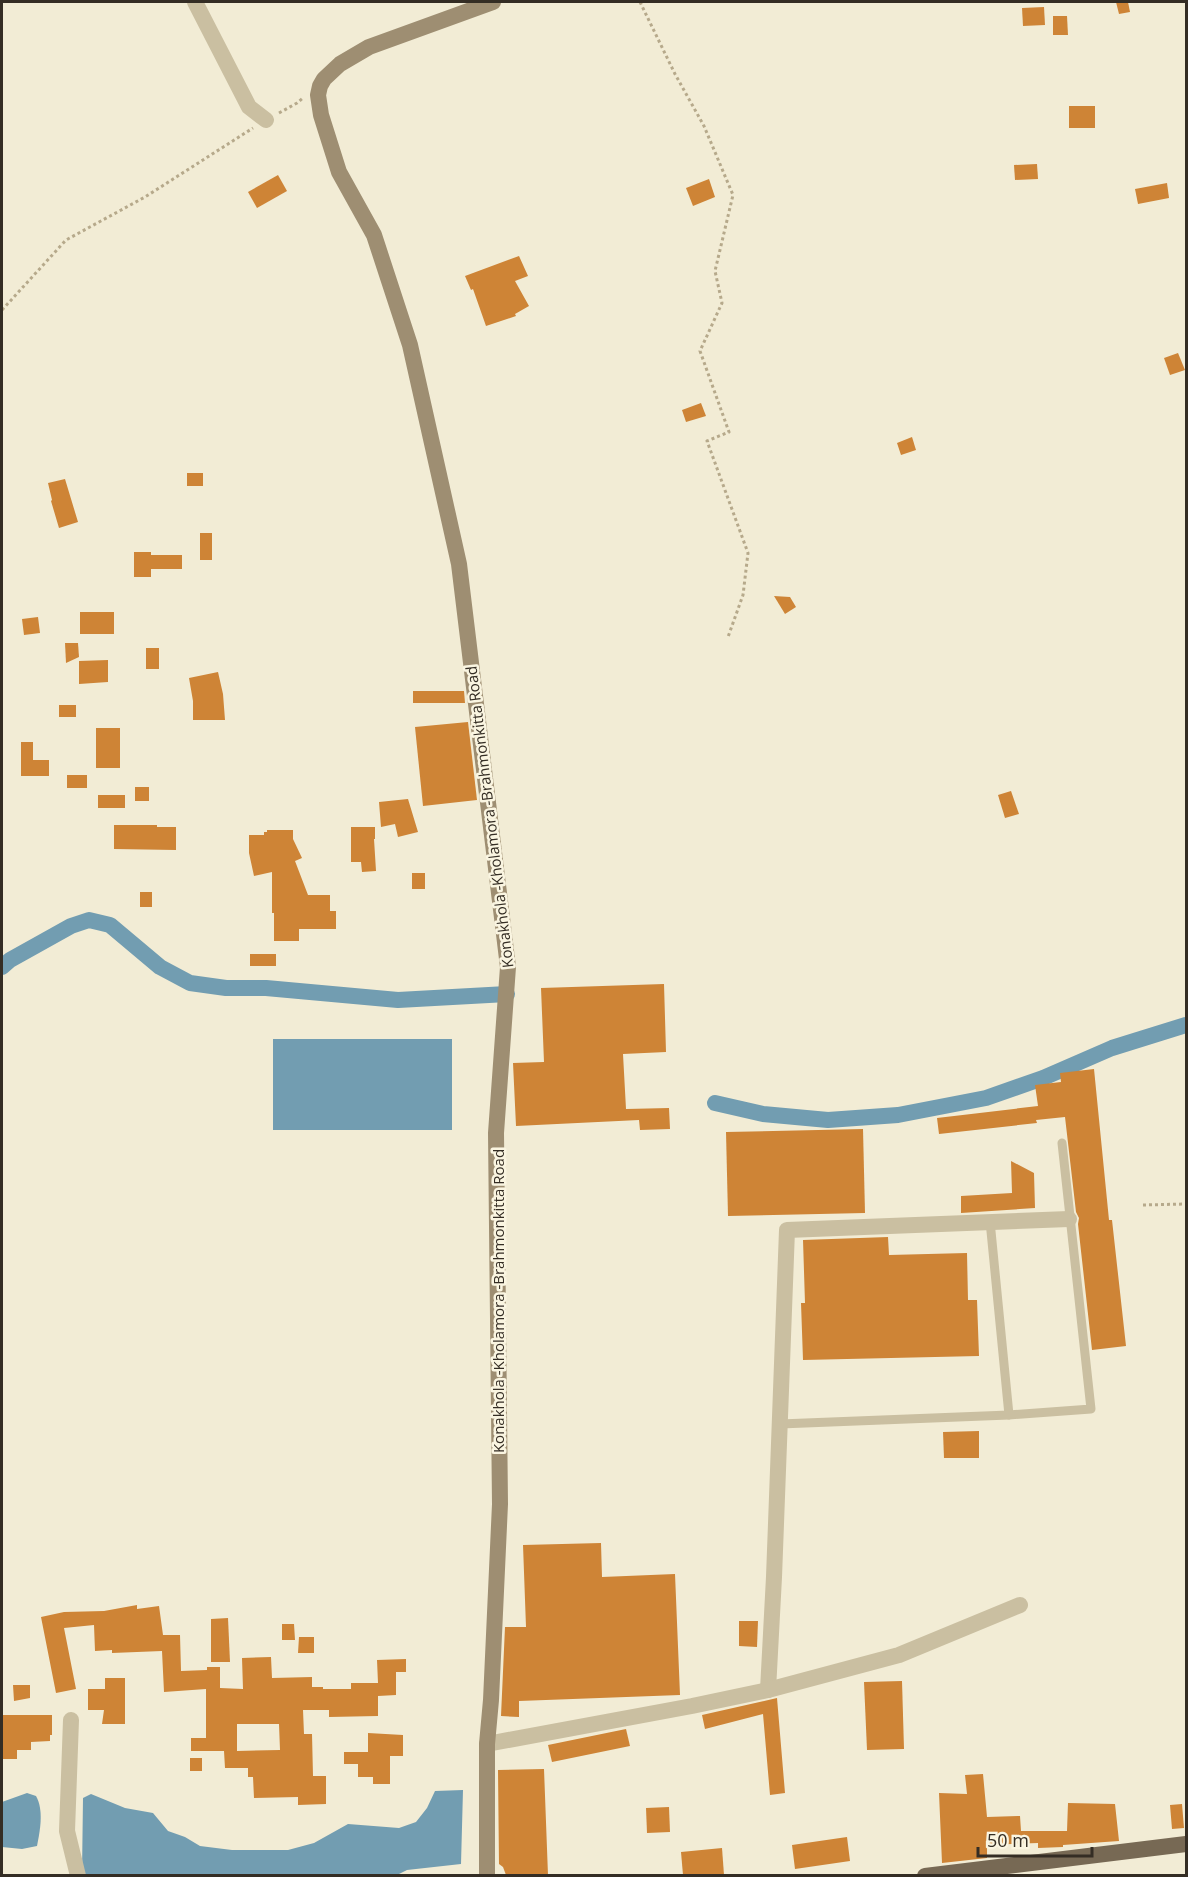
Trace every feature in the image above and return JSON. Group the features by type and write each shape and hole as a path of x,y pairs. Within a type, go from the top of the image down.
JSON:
{"main road":[{"path":"324,79 340,64 369,47 493,2"},
{"name":"Konakhola -Kholamora -Brahmonkitta Road","path":"324,79 318,95 321,115 339,172 374,235 410,345 459,564 508,968 496,1133 500,1504 487,1744 487,1875"},
{"path":"925,1875 1186,1844"},
{"path":"488,1855 497,1875"}],"street":[{"path":"195,2 249,107 266,120"},
{"path":"768,1690 787,1230 1070,1219"},
{"path":"487,1744 768,1690 899,1655 1020,1605"},
{"path":"72,1720 67,1831 78,1875"}],"lane":[{"path":"780,1424 1091,1408 1062,1143"},
{"path":"990,1221 1009,1414"}],"path":[{"path":"640,2 675,74 704,126 733,195 715,271 722,303 700,351 729,432 707,441 748,553 742,595 728,637"},
{"path":"2,310 66,240 145,197 266,120 297,103 324,79"},
{"path":"1143,1205 1186,1204"}],"water":[{"path":"273,1039 452,1039 452,1130 273,1130"},
{"path":"463,1790 461,1864 407,1870 395,1876 89,1876 82,1873 83,1798 91,1794 125,1808 153,1813 168,1831 200,1846 232,1850 288,1850 314,1843 348,1824 399,1828 416,1822 427,1808 435,1791"},
{"path":"27,1793 36,1796 40,1808 41,1821 37,1846 22,1849 2,1847 2,1802"}],"building":[{"path":"1116,2 1128,2 1130,12 1119,14"},
{"path":"1044,7 1045,25 1023,26 1022,8"},
{"path":"1053,16 1067,16 1068,35 1053,35"},
{"path":"1069,106 1095,106 1095,128 1069,128"},
{"path":"1037,164 1038,179 1015,180 1014,165"},
{"path":"278,175 287,191 257,208 248,192"},
{"path":"709,179 715,197 693,206 686,188"},
{"path":"1167,183 1169,198 1138,204 1135,189"},
{"path":"519,256 528,276 515,281 529,306 515,314 516,316 486,326 473,289 471,290 465,276"},
{"path":"1178,353 1185,370 1170,375 1164,358"},
{"path":"701,403 706,416 686,422 682,410"},
{"path":"912,437 916,450 901,455 897,443"},
{"path":"187,473 203,473 203,486 187,486"},
{"path":"65,479 78,522 59,528 48,483"},
{"path":"200,533 212,533 212,560 200,560"},
{"path":"134,552 151,552 151,555 182,555 182,569 151,569 151,577 134,577"},
{"path":"774,596 790,597 796,607 785,614"},
{"path":"80,612 114,612 114,634 80,634"},
{"path":"38,617 40,633 24,635 22,619"},
{"path":"65,643 78,643 79,657 66,663"},
{"path":"146,648 159,648 159,669 146,669"},
{"path":"108,660 108,682 79,684 79,661"},
{"path":"218,672 225,720 193,720 193,701 189,678"},
{"path":"413,691 464,691 465,703 413,703"},
{"path":"59,705 76,705 76,717 59,717"},
{"path":"468,722 477,800 423,806 415,727"},
{"path":"96,728 120,728 120,768 96,768"},
{"path":"21,742 33,742 33,760 49,760 49,776 21,776"},
{"path":"67,775 87,775 87,788 67,788"},
{"path":"135,787 149,787 149,801 135,801"},
{"path":"1011,791 1019,814 1005,818 998,795"},
{"path":"98,795 125,795 125,808 98,808"},
{"path":"408,799 418,832 398,837 395,824 381,827 379,802"},
{"path":"114,825 176,827 176,850 114,849"},
{"path":"351,827 375,827 376,871 362,872 361,862 351,862"},
{"path":"267,830 293,830 293,839 302,858 295,861 308,895 330,895 330,911 336,911 336,929 299,929 299,941 274,941 272,872 254,876 249,853 249,835 264,835"},
{"path":"412,873 425,873 425,889 412,889"},
{"path":"140,892 152,892 152,907 140,907"},
{"path":"250,954 276,954 276,966 250,966"},
{"path":"664,984 666,1052 623,1054 626,1109 669,1108 670,1129 640,1130 639,1120 516,1126 513,1063 544,1062 541,988"},
{"path":"1094,1069 1109,1220 1112,1220 1126,1346 1092,1350 1079,1218 1076,1212 1065,1117 1036,1120 1037,1123 939,1134 937,1118 1038,1106 1035,1085 1061,1082 1060,1073"},
{"path":"863,1129 865,1213 728,1216 726,1132"},
{"path":"1011,1161 1034,1173 1035,1208 961,1213 961,1196 1012,1193"},
{"path":"888,1237 889,1255 967,1253 968,1300 977,1300 979,1356 803,1360 801,1303 805,1303 803,1240"},
{"path":"979,1431 979,1458 944,1458 943,1432"},
{"path":"601,1543 602,1577 675,1574 680,1695 519,1701 519,1717 501,1716 505,1627 526,1627 523,1545"},
{"path":"137,1605 137,1609 159,1606 163,1635 180,1635 181,1671 220,1667 220,1688 243,1689 242,1658 271,1657 272,1678 312,1677 312,1687 323,1687 323,1689 351,1689 351,1683 378,1683 377,1660 406,1659 406,1672 396,1672 396,1695 378,1696 378,1716 329,1717 329,1710 303,1710 304,1734 312,1734 313,1776 326,1776 326,1804 298,1805 298,1797 254,1798 253,1777 248,1777 248,1768 225,1768 224,1751 191,1751 191,1738 206,1738 206,1689 164,1692 162,1651 112,1653 112,1650 95,1651 94,1625 64,1628 76,1689 56,1693 41,1617 64,1612 104,1611","holes":["237,1724 279,1724 280,1750 237,1751"]},
{"path":"228,1618 230,1662 211,1662 211,1619"},
{"path":"739,1621 758,1621 757,1647 739,1646"},
{"path":"282,1624 294,1624 295,1640 282,1640"},
{"path":"299,1637 314,1637 314,1653 298,1653"},
{"path":"105,1678 125,1678 125,1724 102,1724 104,1710 88,1710 88,1689 105,1689"},
{"path":"902,1681 904,1749 867,1750 864,1682"},
{"path":"13,1685 30,1685 30,1698 14,1701"},
{"path":"777,1698 785,1793 770,1795 763,1714 705,1729 702,1715"},
{"path":"2,1715 52,1715 50,1741 31,1742 31,1750 17,1750 17,1759 2,1759"},
{"path":"626,1729 630,1746 552,1762 548,1745"},
{"path":"368,1733 403,1735 403,1756 390,1756 390,1784 373,1784 373,1777 358,1777 358,1764 344,1764 344,1752 368,1752"},
{"path":"190,1758 202,1758 202,1771 190,1771"},
{"path":"544,1769 548,1875 506,1875 499,1864 498,1770"},
{"path":"983,1774 987,1817 1020,1816 1021,1831 1067,1831 1068,1803 1115,1804 1119,1841 1038,1848 1038,1843 987,1845 987,1858 942,1863 939,1793 967,1794 965,1775"},
{"path":"1182,1804 1184,1828 1172,1829 1170,1805"},
{"path":"669,1807 670,1832 647,1833 646,1808"},
{"path":"847,1837 850,1861 795,1869 792,1845"},
{"path":"722,1848 724,1875 683,1875 681,1852"}],"waterway":[{"path":"2,967 10,960 71,926 89,920 110,925 160,967 190,983 226,988 266,988 398,1000 507,994"},
{"path":"715,1103 763,1114 828,1120 898,1115 986,1098 1043,1078 1112,1048 1186,1025"}]}
